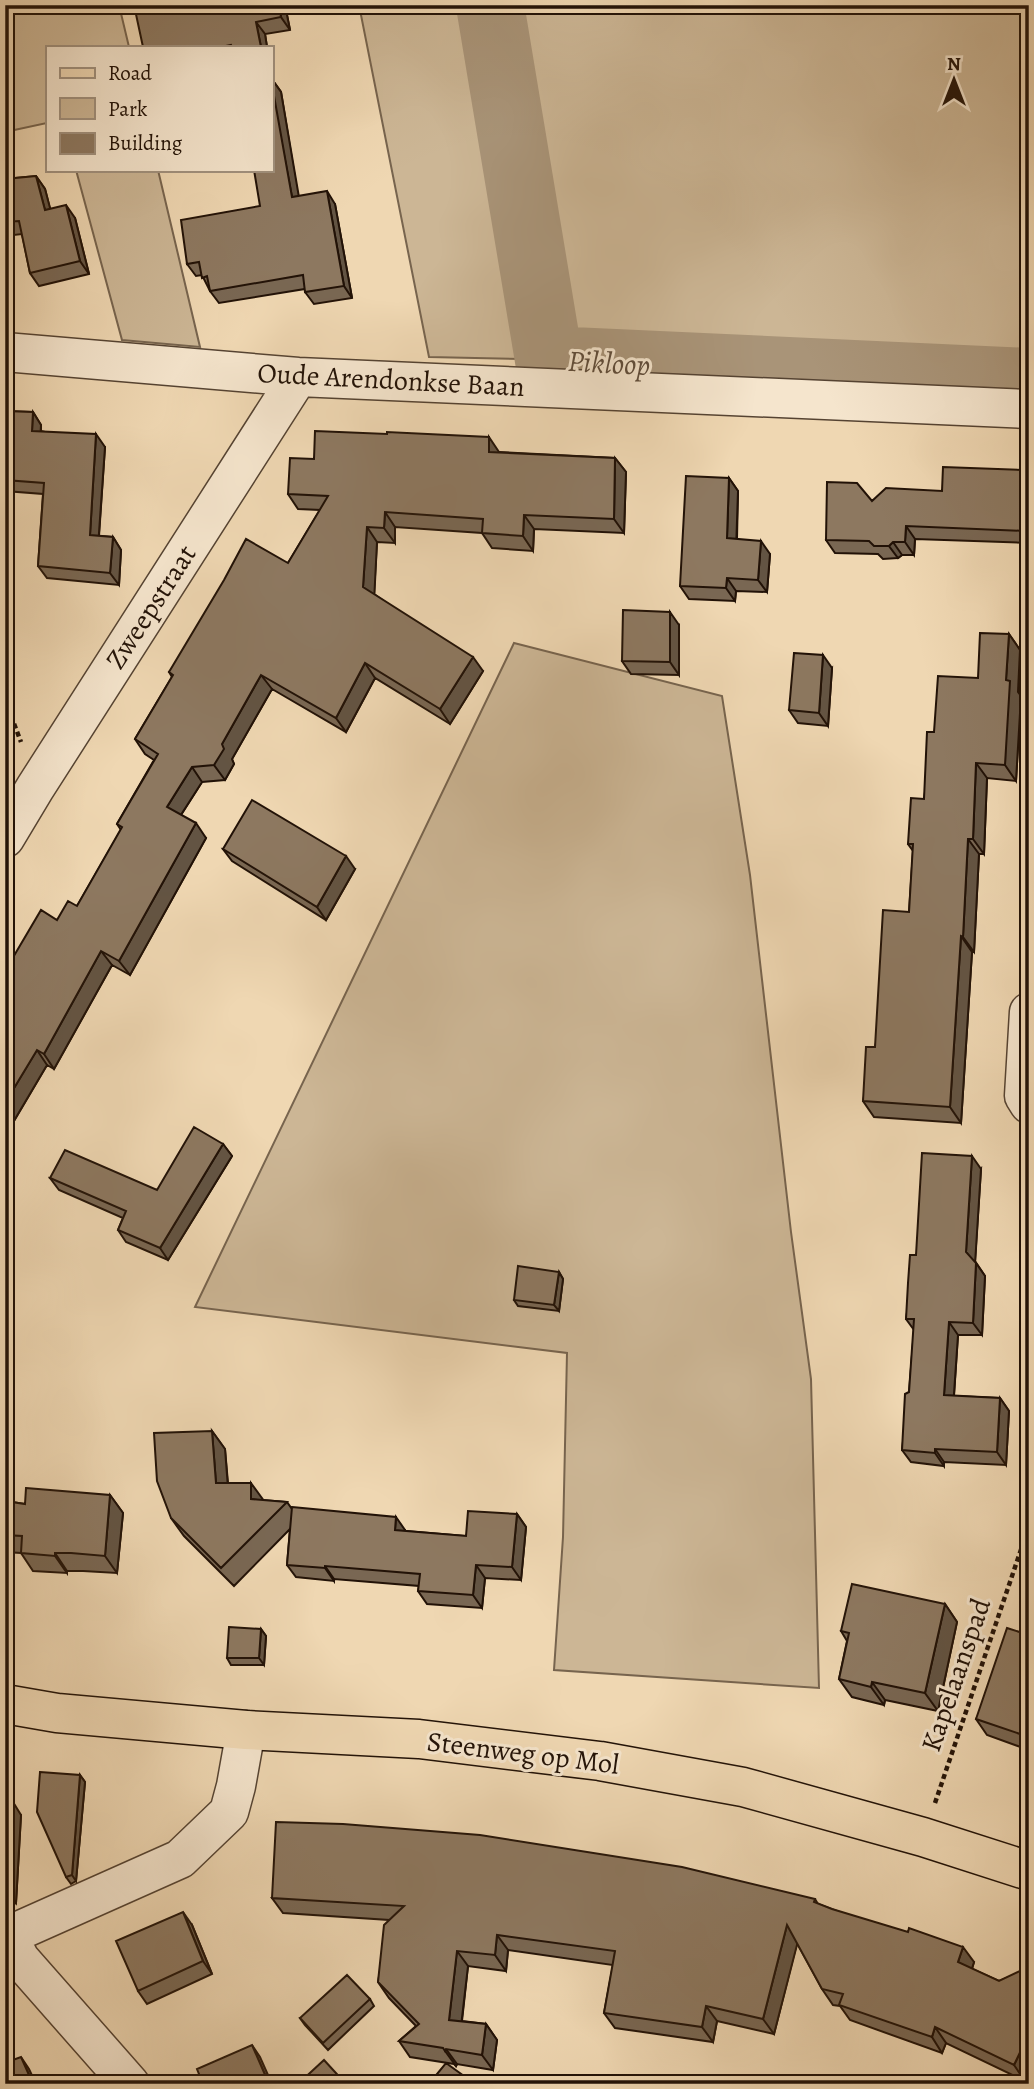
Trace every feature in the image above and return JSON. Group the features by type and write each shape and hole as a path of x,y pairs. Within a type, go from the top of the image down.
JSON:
{"main road":[{"name":"Steenweg op Mol","path":"5,1704 57,1713 246,1730 419,1739 600,1760 743,1787 923,1837 1029,1871"}],"street":[{"name":"Oude Arendonkse Baan","path":"5,352 298,377 1029,409"},
{"name":"Zweepstraat","path":"5,838 298,377"},
{"path":"1029,1012 1024,1096 1029,1104"},
{"path":"130,2084 20,1959 7,1937 180,1859 229,1812 246,1730"}],"path":[{"name":"Kapelaanspad","path":"923,1837 1029,1525"}],"green space":[{"path":"5,5 119,5 129,46 46,46 46,123 5,132"},
{"path":"359,5 1029,5 1029,371 576,346 526,359 429,357"},
{"path":"77,172 158,172 200,347 122,340"},
{"path":"514,643 722,696 750,875 791,1232 811,1379 819,1688 554,1670 563,1537 567,1353 195,1307"}],"building":[{"path":"134,5 279,5 281,17 256,22 261,46 143,46"},
{"path":"273,90 292,197 327,191 344,286 305,292 303,275 210,291 207,276 202,278 199,262 187,264 181,220 260,206 254,172 273,172"},
{"path":"36,176 45,210 66,205 80,261 30,273 19,221 5,222 5,179"},
{"path":"5,411 33,412 32,431 96,434 90,535 113,537 110,573 38,566 44,483 5,480"},
{"path":"315,431 489,437 489,452 615,458 614,519 524,515 523,536 482,533 483,519 385,512 384,528 367,527 363,587 473,657 440,709 365,663 336,718 261,675 222,744 224,749 214,765 192,767 167,807 196,823 119,961 101,951 44,1054 37,1050 5,1103 5,971 41,910 57,920 68,901 77,906 122,827 117,824 158,754 135,739 173,675 169,672 246,539 288,563 328,496 288,494 290,458 314,459"},
{"path":"943,467 1023,470 1023,488 1026,488 1025,531 906,526 905,542 893,542 889,546 874,546 869,541 826,540 827,482 857,483 872,501 886,488 942,491"},
{"path":"686,476 729,478 727,538 761,541 758,580 727,578 726,588 680,586"},
{"path":"623,610 670,612 670,662 622,661"},
{"path":"980,633 1009,634 1006,680 1010,681 1005,765 976,763 973,839 968,839 950,1107 863,1101 866,1047 875,1047 883,910 909,912 913,844 908,844 911,798 924,799 927,732 934,732 938,676 978,678"},
{"path":"794,653 823,655 819,713 789,710"},
{"path":"252,800 346,856 317,907 223,849"},
{"path":"194,1127 223,1144 160,1248 118,1230 126,1211 50,1178 65,1150 157,1190"},
{"path":"922,1153 972,1156 966,1252 976,1263 973,1323 949,1322 944,1395 1000,1398 997,1452 935,1449 935,1453 902,1450 905,1394 909,1392 914,1319 906,1319 908,1283 910,1255 916,1255"},
{"path":"518,1266 559,1272 554,1305 514,1300"},
{"path":"212,1431 216,1483 251,1483 251,1499 287,1502 221,1568 171,1518 157,1481 154,1433"},
{"path":"26,1488 110,1495 105,1556 21,1553 22,1536 5,1535 5,1501 25,1504"},
{"path":"292,1507 396,1517 395,1530 466,1536 468,1511 517,1514 512,1567 476,1565 473,1595 418,1591 420,1574 287,1565"},
{"path":"852,1584 945,1604 925,1693 872,1682 871,1687 839,1679 849,1633 841,1631"},
{"path":"229,1627 261,1629 259,1658 227,1658"},
{"path":"1007,1628 1029,1635 1029,1737 976,1719"},
{"path":"40,1772 80,1775 72,1875 66,1877 37,1812"},
{"path":"5,1802 13,1802 7,1891 5,1891"},
{"path":"276,1822 343,1824 480,1835 682,1867 815,1899 814,1902 832,1909 908,1932 909,1928 963,1947 958,1962 999,1981 1029,1969 1029,2045 1024,2044 1014,2065 935,2027 932,2037 839,2005 843,1994 822,1989 787,1925 763,2019 706,2006 702,2027 604,2013 615,1951 497,1935 495,1955 457,1951 449,2020 486,2024 482,2055 445,2051 443,2048 399,2041 419,2024 378,1982 384,1925 404,1906 272,1898"},
{"path":"183,1912 203,1961 138,1991 116,1941"},
{"path":"347,1975 370,1999 323,2043 300,2018"},
{"path":"252,2045 269,2084 203,2084 197,2069"},
{"path":"5,2050 10,2061 21,2057 33,2084 5,2084"},
{"path":"324,2060 346,2084 298,2084"},
{"path":"446,2063 475,2084 446,2084 437,2074"}],"waterway":[{"name":"Pikloop","path":"490,5 549,360 1029,382"}]}
